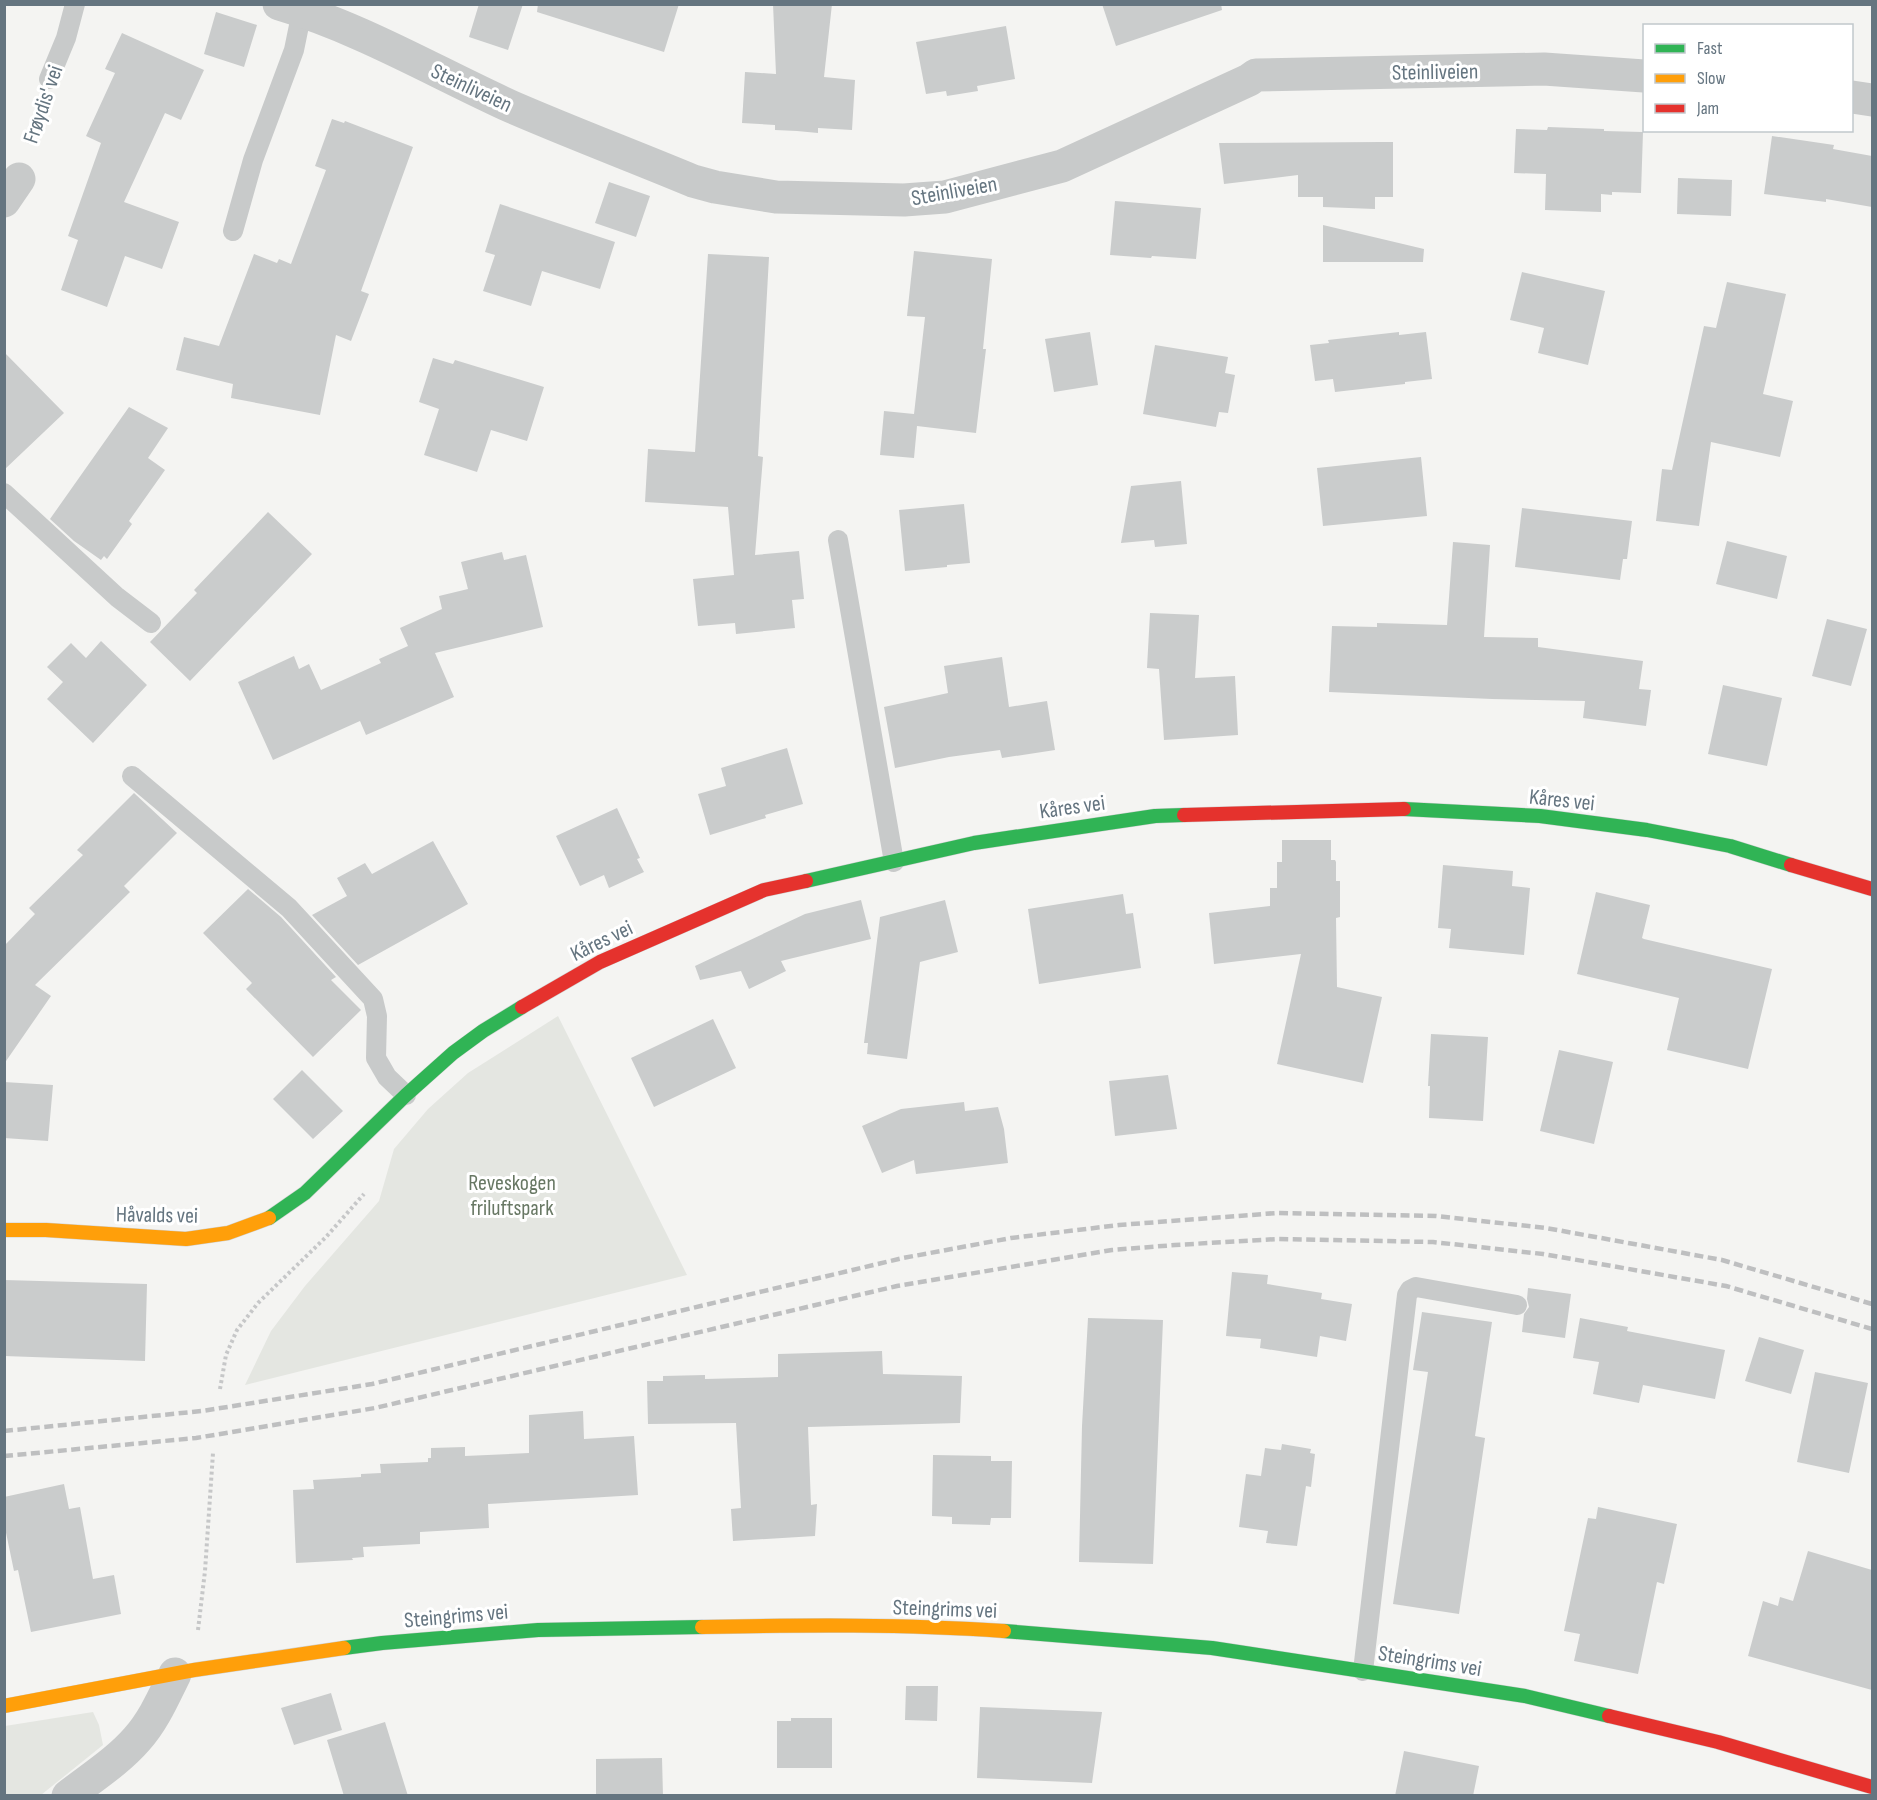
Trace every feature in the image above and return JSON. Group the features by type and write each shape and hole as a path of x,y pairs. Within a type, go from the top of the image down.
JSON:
{"street":[{"name":"Steinliveien","path":"290,8 379,42 512,106 693,181 715,188 776,197 904,200 945,197 1062,166 1256,75 1544,69 1643,76"},
{"path":"1853,97 1872,100"},
{"name":"Kåres vei","path":"352,1147 453,1053 483,1031 541,995 600,962 764,890 974,843 1155,816 1395,809 1540,816 1647,830 1730,846 1872,889"},
{"name":"Håvalds vei","path":"4,1230 46,1230 186,1239 228,1233 271,1217 280,1211 305,1193 352,1147"},
{"name":"Steingrims vei","path":"4,1706 185,1672 382,1643 538,1630 814,1625 930,1626 1212,1648 1525,1696 1718,1742 1872,1787"},
{"path":"68,1796 114,1761 138,1738 185,1672"}],"lane":[{"name":"Frøydis' vei","path":"49,79 66,38 75,4"},
{"path":"233,231 253,160 294,50 290,8"},
{"path":"4,493 117,597 151,623"},
{"path":"838,540 894,862"},
{"path":"132,776 289,908 373,999 377,1016 376,1058 387,1077 406,1095"},
{"path":"1363,1671 1407,1295 1416,1287 1517,1305"}],"path":[{"name":"Frøydis' vei","path":"12,190 49,79"},
{"path":"220,1389 226,1356 237,1330 258,1303 326,1237 369,1185 369,1171 352,1147"},
{"path":"185,1672 205,1571 213,1453"}],"green space":[{"name":"Reveskogen friluftspark","path":"558,1016 687,1275 245,1385 271,1331 305,1286 379,1201 394,1149 428,1109 468,1073"},
{"path":"93,1712 99,1725 103,1745 41,1795 5,1795 5,1726"}],"building":[{"path":"479,4 523,4 508,50 469,37"},
{"path":"538,4 679,4 664,52 537,12"},
{"path":"773,4 832,4 824,77 855,80 852,130 818,128 818,133 775,130 775,125 742,123 745,72 776,74"},
{"path":"1102,4 1221,4 1222,10 1116,46"},
{"path":"216,12 257,25 244,67 204,54"},
{"path":"1006,26 1015,79 977,86 978,91 947,96 946,91 926,94 916,42"},
{"path":"122,33 204,70 181,120 165,113 124,202 179,222 162,269 125,256 107,307 61,290 78,240 68,236 101,143 86,136 115,73 105,69"},
{"path":"332,119 344,123 345,121 413,147 361,291 369,294 351,341 336,335 320,415 231,398 233,384 176,370 184,337 219,346 254,254 277,263 279,259 291,264 326,170 315,166"},
{"path":"1548,127 1643,132 1641,193 1601,194 1601,212 1545,210 1546,174 1514,173 1516,129 1547,130"},
{"path":"1772,136 1834,145 1833,149 1872,156 1872,207 1826,199 1826,202 1764,194"},
{"path":"1393,142 1393,197 1375,197 1375,209 1323,207 1323,197 1298,197 1298,175 1224,184 1219,143"},
{"path":"1678,178 1732,180 1731,216 1677,214"},
{"path":"609,182 650,196 636,237 595,223"},
{"path":"1115,201 1201,208 1196,259 1110,255"},
{"path":"500,204 615,242 600,289 542,271 531,306 483,291 495,255 485,252"},
{"path":"1323,225 1424,249 1423,262 1323,262"},
{"path":"914,251 992,259 983,349 986,349 976,433 917,426 914,458 880,455 884,411 914,414 925,317 907,316"},
{"path":"708,254 769,257 758,456 763,457 755,555 799,551 804,599 792,600 795,628 736,634 735,623 698,626 693,579 734,575 728,507 645,502 648,449 695,452"},
{"path":"1522,272 1605,291 1588,365 1538,353 1544,328 1510,320"},
{"path":"1727,282 1786,294 1763,394 1793,401 1780,457 1711,442 1699,526 1656,521 1662,469 1672,470 1704,326 1716,328"},
{"path":"1090,332 1098,385 1054,392 1045,339"},
{"path":"1399,332 1399,335 1426,332 1432,379 1335,392 1333,379 1315,381 1310,345 1329,343 1328,340"},
{"path":"1155,345 1228,357 1225,373 1235,375 1228,413 1219,412 1216,427 1143,414"},
{"path":"4,352 64,413 4,470"},
{"path":"433,358 453,364 455,360 544,387 527,441 491,430 477,472 424,455 439,409 419,402"},
{"path":"129,407 168,428 148,458 165,470 129,521 132,524 107,559 104,556 101,560 74,541 50,519"},
{"path":"1421,457 1427,516 1323,526 1317,468"},
{"path":"1181,481 1187,544 1155,547 1154,540 1121,543 1131,486"},
{"path":"964,504 970,563 905,571 899,510"},
{"path":"1522,508 1632,521 1627,559 1623,559 1620,580 1515,567"},
{"path":"268,512 312,554 190,681 150,642 197,593 194,590"},
{"path":"1727,541 1787,556 1777,599 1716,584"},
{"path":"1453,542 1490,545 1484,637 1538,638 1538,647 1643,661 1639,689 1651,690 1646,726 1583,718 1585,701 1329,692 1332,626 1377,627 1377,623 1447,625"},
{"path":"502,552 504,560 526,555 543,627 435,653 454,697 366,735 360,721 273,760 238,682 294,656 299,669 309,664 321,690 381,663 379,659 408,646 400,628 442,609 439,596 468,589 461,562"},
{"path":"1150,613 1199,615 1195,678 1235,676 1238,735 1164,740 1159,669 1147,668"},
{"path":"1827,619 1867,629 1851,686 1812,676"},
{"path":"101,641 147,685 93,743 47,699 63,682 47,667 71,643 86,658"},
{"path":"1002,657 1009,707 1047,701 1055,750 1002,758 1000,750 895,768 884,707 948,693 944,666"},
{"path":"1723,685 1782,698 1767,766 1708,754"},
{"path":"787,748 803,804 710,835 698,794 726,786 721,768"},
{"path":"134,793 177,833 124,886 130,892 35,985 51,996 4,1064 4,946 35,914 29,908 83,855 77,850"},
{"path":"617,808 644,872 609,888 604,875 580,886 556,836"},
{"path":"1282,840 1331,840 1331,860 1336,862 1336,881 1340,881 1340,917 1336,918 1337,987 1382,997 1363,1083 1277,1064 1301,954 1214,964 1209,913 1270,906 1270,888 1277,888 1277,862 1282,862"},
{"path":"433,841 468,904 358,965 312,915 347,896 337,878 365,863 372,874"},
{"path":"1443,865 1513,871 1512,886 1530,888 1524,955 1449,948 1451,929 1438,928"},
{"path":"248,889 281,917 336,977 331,980 361,1010 313,1057 246,989 252,983 203,933"},
{"path":"1596,892 1650,905 1642,938 1644,939 1772,969 1748,1069 1667,1050 1679,998 1577,974"},
{"path":"1123,894 1126,914 1133,913 1141,968 1039,984 1028,909"},
{"path":"861,900 871,939 781,961 786,971 749,989 741,971 700,980 695,966 805,914"},
{"path":"945,900 958,952 920,962 907,1059 867,1054 868,1043 864,1043 880,917"},
{"path":"713,1019 736,1068 654,1107 631,1058"},
{"path":"1431,1034 1488,1037 1483,1121 1429,1118"},
{"path":"1559,1050 1613,1062 1594,1144 1540,1131"},
{"path":"302,1070 343,1111 313,1139 273,1099"},
{"path":"1168,1075 1177,1129 1115,1136 1109,1081"},
{"path":"4,1082 53,1085 48,1141 4,1138"},
{"path":"964,1102 965,1111 998,1107 1004,1129 1008,1163 916,1174 914,1160 882,1173 862,1126 901,1109"},
{"path":"1232,1272 1268,1275 1267,1284 1322,1293 1321,1299 1352,1304 1346,1341 1320,1336 1317,1357 1260,1348 1261,1339 1226,1336"},
{"path":"4,1280 147,1284 145,1361 4,1356"},
{"path":"1528,1288 1571,1294 1565,1338 1522,1332 1524,1314 1529,1307"},
{"path":"1422,1312 1492,1322 1475,1436 1485,1438 1459,1614 1393,1604 1428,1372 1413,1370"},
{"path":"1088,1318 1163,1320 1153,1564 1079,1562 1082,1426"},
{"path":"1580,1318 1628,1327 1627,1331 1725,1350 1715,1399 1643,1385 1639,1403 1593,1394 1599,1362 1573,1358"},
{"path":"1759,1337 1804,1350 1791,1394 1745,1381"},
{"path":"882,1351 883,1374 962,1376 960,1423 808,1427 811,1505 817,1504 815,1536 733,1541 731,1509 741,1508 736,1423 648,1424 647,1381 663,1381 663,1376 705,1375 705,1379 778,1377 778,1354"},
{"path":"1815,1372 1868,1383 1849,1473 1797,1462"},
{"path":"583,1411 584,1439 634,1436 638,1495 488,1504 489,1528 420,1532 420,1544 363,1547 364,1557 352,1558 353,1560 296,1563 293,1490 314,1489 313,1480 361,1477 361,1474 381,1473 380,1464 428,1462 428,1458 431,1458 431,1448 465,1447 465,1456 529,1453 529,1415"},
{"path":"1282,1444 1311,1449 1310,1453 1315,1454 1311,1487 1306,1486 1297,1546 1266,1543 1268,1531 1239,1527 1246,1474 1261,1476 1265,1448 1281,1450"},
{"path":"933,1455 991,1456 991,1461 1012,1461 1011,1518 991,1518 990,1525 952,1524 952,1517 932,1516"},
{"path":"64,1484 69,1509 80,1507 93,1579 114,1575 121,1614 31,1632 18,1570 14,1571 4,1523 4,1497"},
{"path":"1598,1507 1677,1524 1664,1584 1657,1582 1638,1674 1574,1661 1580,1634 1564,1631 1588,1518 1596,1519"},
{"path":"1808,1551 1872,1570 1872,1690 1748,1656 1763,1601 1778,1606 1780,1597 1793,1601"},
{"path":"906,1686 938,1686 937,1721 905,1720"},
{"path":"331,1693 342,1730 294,1745 281,1708"},
{"path":"980,1707 1102,1712 1092,1783 977,1778"},
{"path":"791,1718 832,1718 832,1768 777,1768 777,1721 791,1721"},
{"path":"385,1722 408,1796 344,1796 327,1740"},
{"path":"1404,1751 1479,1766 1473,1796 1395,1796"},
{"path":"662,1758 663,1796 596,1796 596,1759"}],"railway":[{"path":"4,1431 202,1411 372,1384 903,1258 1011,1238 1119,1225 1277,1213 1436,1216 1546,1228 1722,1260 1872,1304"},
{"path":"4,1456 196,1438 375,1408 897,1286 1112,1250 1175,1245 1277,1239 1433,1242 1543,1254 1726,1286 1872,1329"}],"traffic: fast":[{"path":"1404,809 1540,816 1647,830 1730,846 1791,865"},
{"path":"806,881 974,843 1155,816 1184,815"},
{"path":"269,1218 305,1193 453,1053 522,1007"},
{"path":"344,1648 538,1630 702,1627"},
{"path":"1004,1631 1212,1648 1525,1696 1609,1716"}],"traffic: slow":[{"path":"4,1230 46,1230 186,1239 228,1233 269,1218"},
{"path":"702,1627 929,1627 1004,1631"},
{"path":"4,1706 194,1670 344,1648"}],"traffic: jam":[{"path":"1184,815 1404,809"},
{"path":"1791,865 1872,889"},
{"path":"522,1007 600,962 764,890 806,881"},
{"path":"1609,1716 1718,1742 1872,1787"}]}
